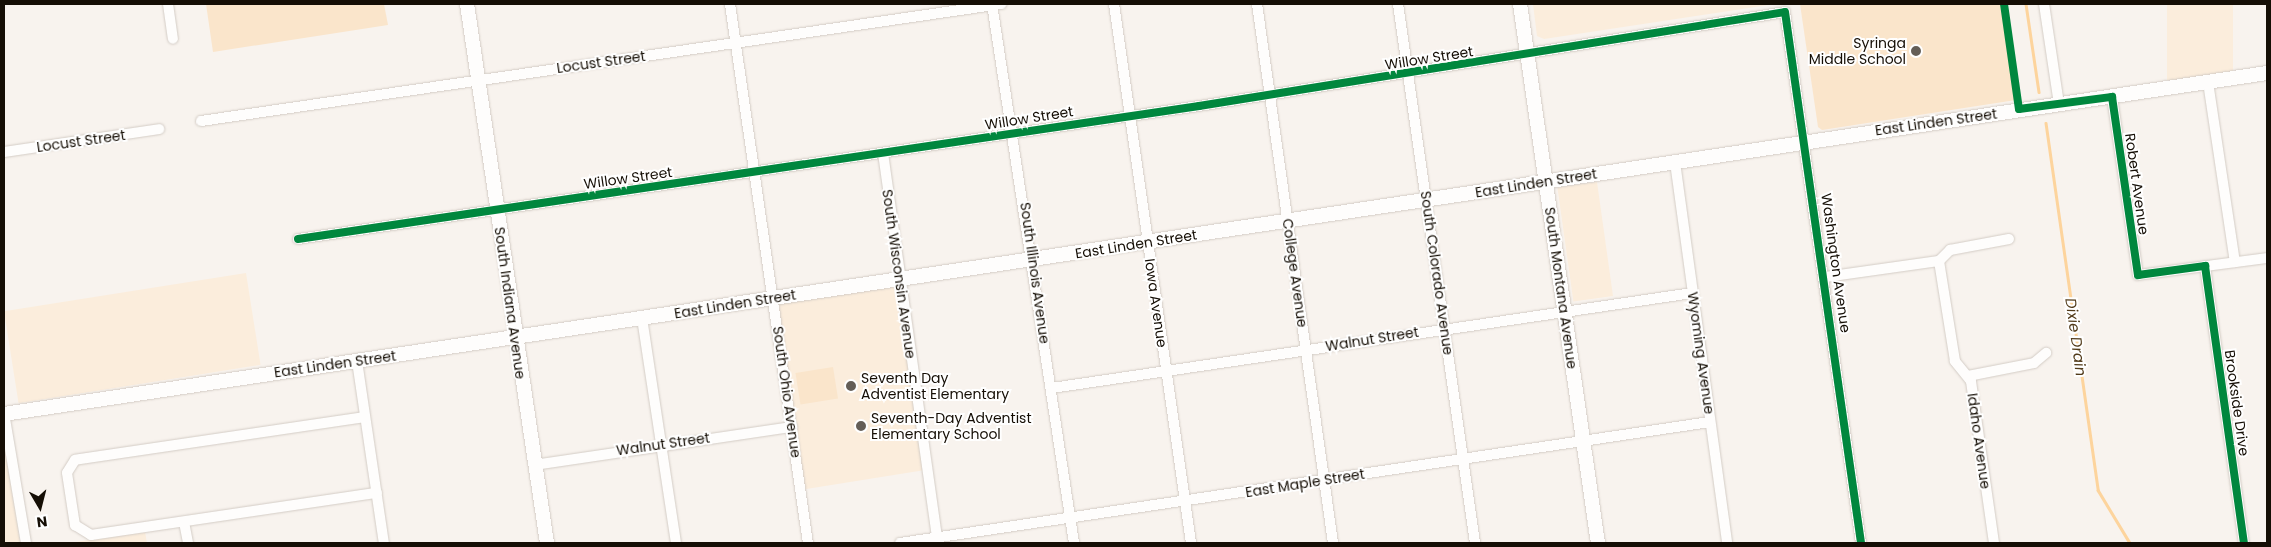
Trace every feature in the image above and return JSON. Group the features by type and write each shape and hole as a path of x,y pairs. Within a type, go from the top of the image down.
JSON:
{"main road":[{"name":"South Indiana Avenue","path":"467,4 546,543"},
{"name":"South Montana Avenue","path":"1520,4 1598,543"},
{"name":"East Linden Street","path":"4,413 2267,73"}],"street":[{"path":"168,4 173,39"},
{"name":"South Ohio Avenue","path":"730,4 808,543"},
{"name":"Locust Street","path":"201,121 995,4"},
{"name":"South Illinois Avenue","path":"995,4 1074,543"},
{"name":"Iowa Avenue","path":"1114,4 1191,543"},
{"name":"College Avenue","path":"1257,4 1333,543"},
{"name":"South Colorado Avenue","path":"1398,4 1475,543"},
{"path":"2044,4 2059,104"},
{"name":"Washington Avenue","path":"1761,15 1785,12 1806,141 1861,543"},
{"name":"Willow Street","path":"298,239 1408,74 1516,57 1527,51 1761,15"},
{"path":"2208,82 2234,262"},
{"name":"Robert Avenue","path":"2112,97 2138,275 2205,266"},
{"name":"Locust Street","path":"4,152 159,129"},
{"name":"South Wisconsin Avenue","path":"883,153 898,279 938,540"},
{"name":"Wyoming Avenue","path":"1675,162 1727,543"},
{"path":"1825,277 1940,258 1950,250 2009,239"},
{"name":"Idaho Avenue","path":"1940,258 1955,361 1968,376 1994,543"},
{"path":"2205,266 2267,258"},
{"name":"Brookside Drive","path":"2205,266 2244,543"},
{"name":"Walnut Street","path":"1052,388 1166,372 1445,327 1692,293"},
{"path":"642,318 676,543"},
{"path":"1968,376 2034,363 2046,353"},
{"path":"358,361 384,543"},
{"path":"4,413 26,543"},
{"path":"366,417 75,460 68,466 76,525 81,533 184,522 377,493"},
{"name":"East Maple Street","path":"900,543 938,540 1070,518 1710,422"},
{"name":"Walnut Street","path":"534,464 660,444 792,427"},
{"path":"184,522 188,543"}],"shaded area":[{"path":"206,4 384,4 388,25 213,52"},
{"path":"1533,4 1775,4 1544,39 1537,36"},
{"name":"Syringa Middle School","path":"1800,4 2002,4 2016,100 1822,130 1818,127"},
{"path":"2167,4 2233,4 2233,80 2167,80"},
{"path":"1597,182 1613,296 1573,301 1557,188"},
{"path":"246,273 261,365 19,403 4,311"},
{"name":"Seventh Day Adventist Elementary","path":"898,279 928,470 805,489 775,299"},
{"path":"833,367 838,399 800,405 795,373"},
{"path":"4,443 18,529 20,543 4,543"},
{"path":"145,532 147,543 68,543"}],"waterway":[{"name":"Dixie Drain","path":"2026,4 2039,92"},
{"name":"Dixie Drain","path":"2046,123 2098,490 2130,543"}],"cycle path":[{"path":"2004,4 2019,109 2112,97 2138,275 2205,266 2244,543"},
{"path":"298,239 1199,106 1785,12 1861,543"}],"place":[{"name":"Syringa Middle School","path":"1916,51"},
{"name":"Seventh Day Adventist Elementary","path":"851,386"},
{"name":"Seventh-Day Adventist Elementary School","path":"861,426"}]}
